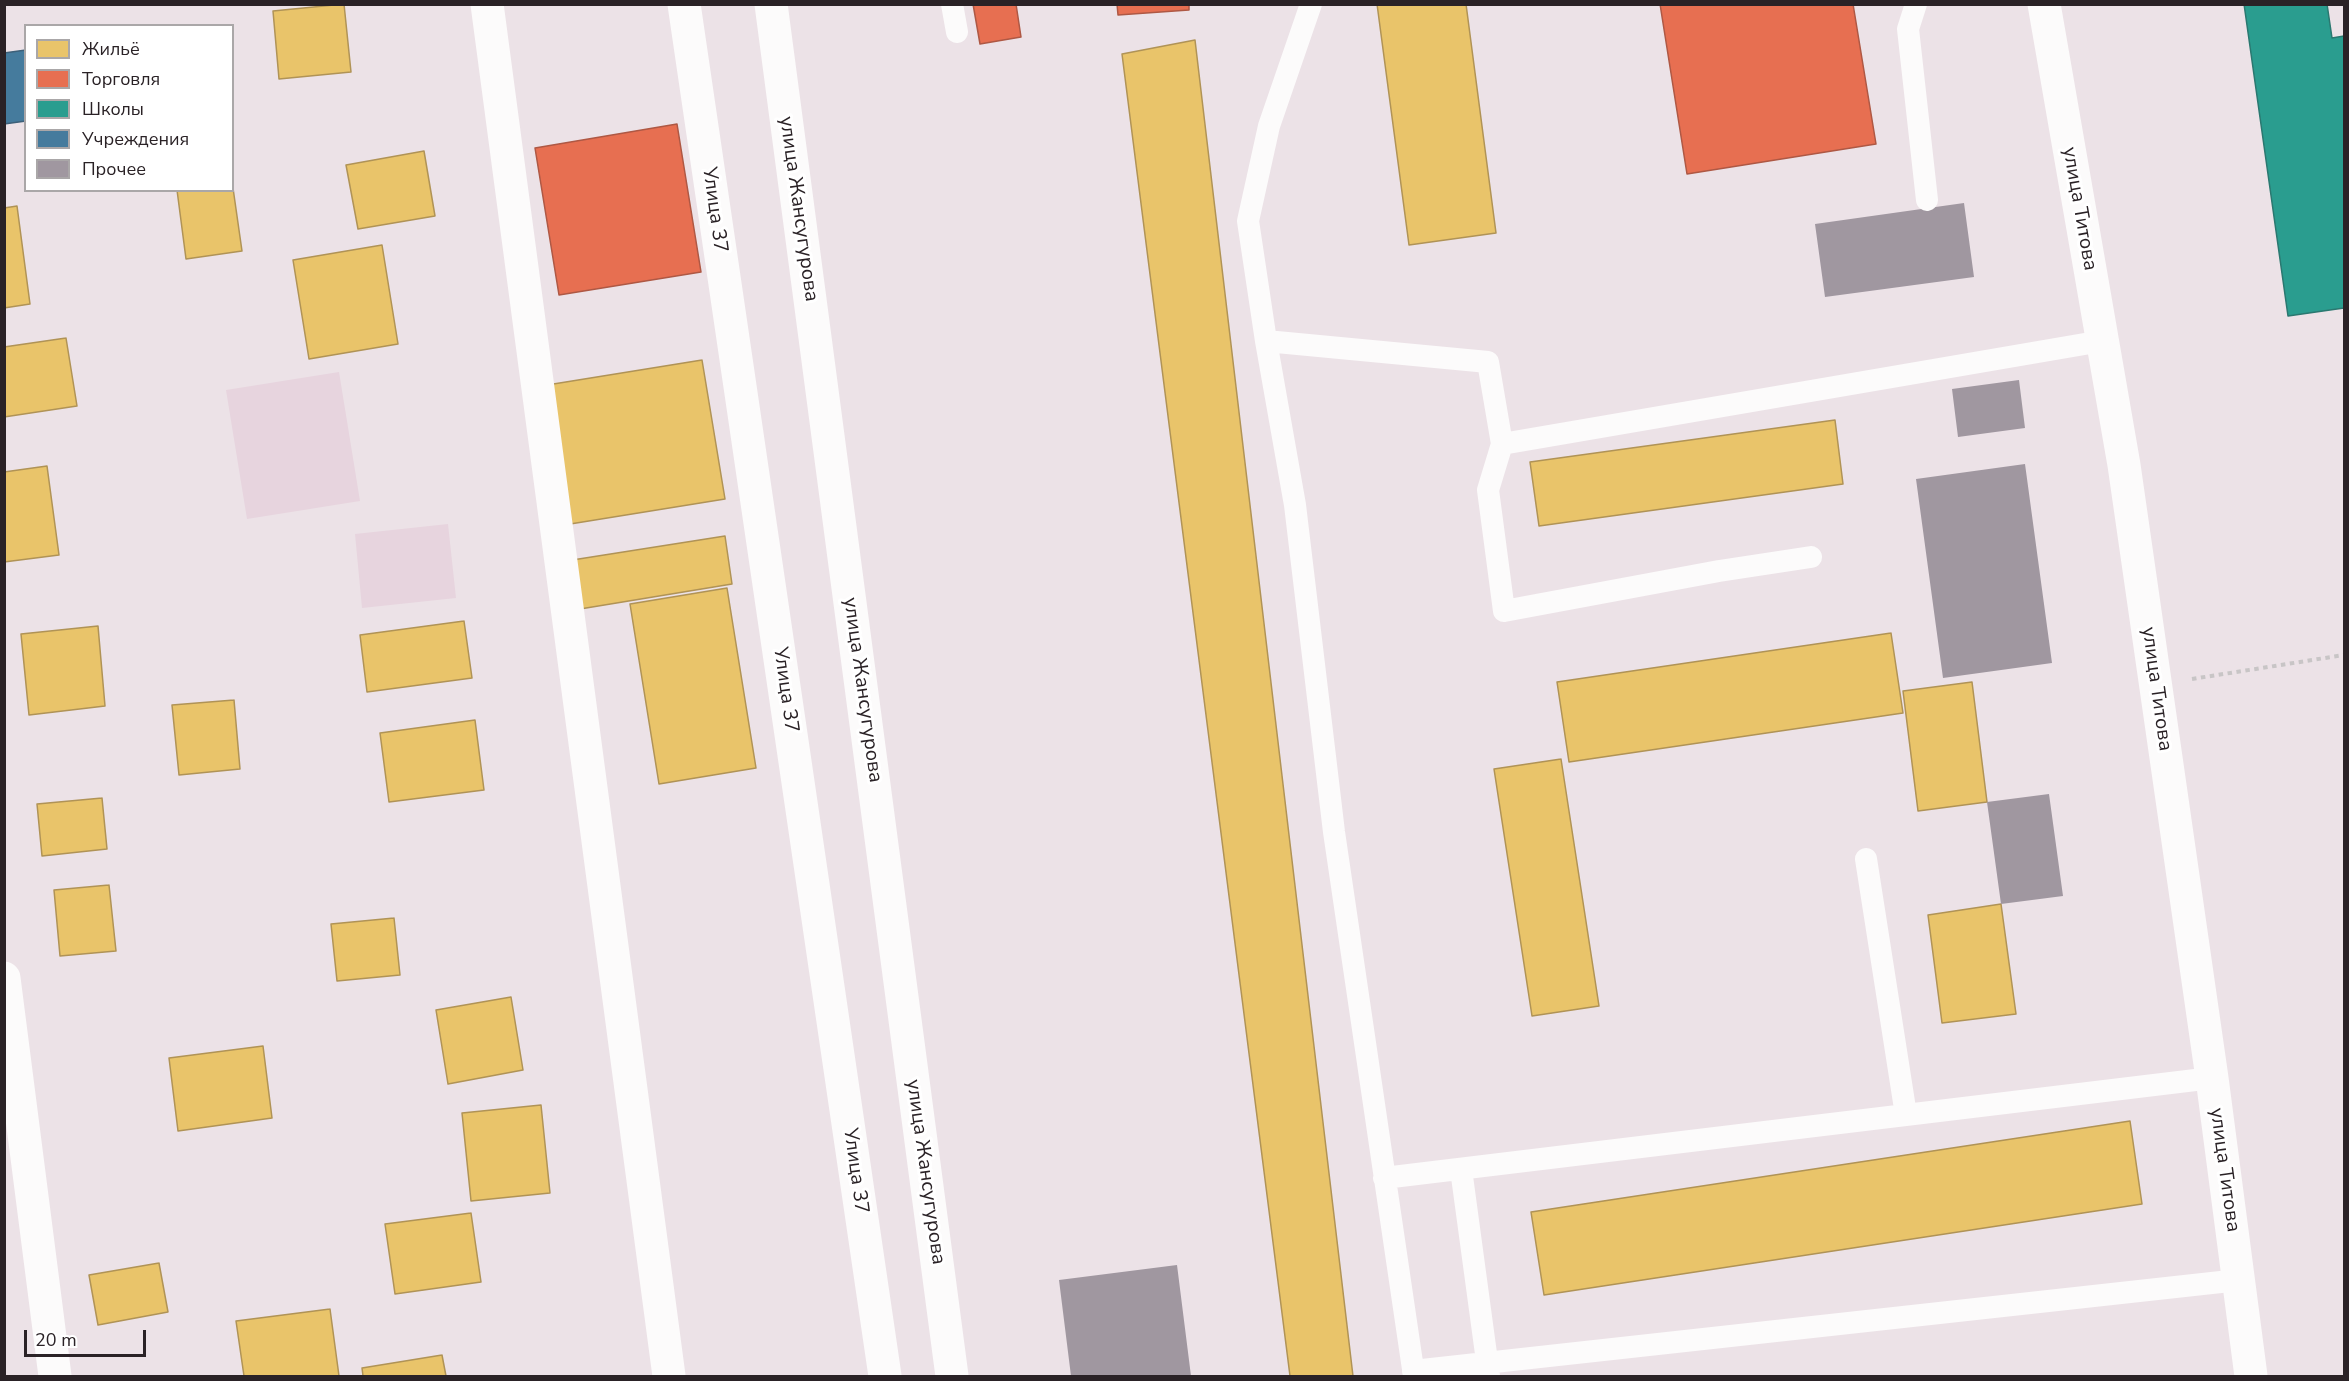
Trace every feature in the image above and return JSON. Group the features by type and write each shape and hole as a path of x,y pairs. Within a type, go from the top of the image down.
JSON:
{"street":[{"path":"487,4 669,1377"},
{"name":"Улица 37","path":"684,4 885,1377"},
{"name":"улица Жансугурова","path":"771,4 952,1377"},
{"name":"улица Титова","path":"2044,4 2124,465 2212,1078 2251,1377"},
{"path":"4,978 55,1377"}],"lane":[{"path":"952,4 957,32"},
{"path":"1311,4 1269,126 1248,221 1266,341 1295,505 1334,832 1413,1374 1488,1370 2239,1280"},
{"path":"1916,4 1908,29 1927,201"},
{"path":"1266,341 1488,362 1502,444 1488,490 1504,611 1719,571 1811,557"},
{"path":"1502,444 2102,341"},
{"path":"1866,859 1906,1115"},
{"path":"1384,1178 2212,1078"},
{"path":"1461,1169 1488,1370"}],"path":[{"path":"2155,684 2344,655"}],"shaded area":[{"path":"339,372 360,501 247,519 226,390"},
{"path":"448,524 456,598 362,608 355,534"}],"building: Жильё":[{"path":"344,4 351,72 279,79 273,11"},
{"path":"1377,4 1466,4 1496,233 1409,245"},
{"path":"1195,40 1353,1376 1290,1376 1122,54"},
{"path":"424,151 435,216 358,229 346,165"},
{"path":"177,192 234,192 242,251 186,259"},
{"path":"17,206 30,304 4,308 4,208"},
{"path":"382,245 398,344 309,359 293,260"},
{"path":"66,338 77,406 4,417 4,347"},
{"path":"702,360 725,499 564,525 541,386"},
{"path":"1835,420 1843,484 1539,526 1530,462"},
{"path":"47,466 59,555 4,562 4,472"},
{"path":"725,536 732,584 574,610 566,561"},
{"path":"727,588 756,768 659,784 630,604"},
{"path":"464,621 472,678 367,692 360,635"},
{"path":"98,626 105,706 29,715 21,634"},
{"path":"1891,633 1903,713 1569,762 1557,682"},
{"path":"1972,682 1987,802 1918,811 1903,691"},
{"path":"234,700 240,769 179,775 172,705"},
{"path":"475,720 484,790 389,802 380,733"},
{"path":"1561,759 1599,1006 1532,1016 1494,769"},
{"path":"102,798 107,849 42,856 37,804"},
{"path":"109,885 116,951 60,956 54,890"},
{"path":"2001,904 2016,1014 1942,1023 1928,915"},
{"path":"394,918 400,975 337,981 331,924"},
{"path":"511,997 523,1070 448,1084 436,1010"},
{"path":"263,1046 272,1118 178,1131 169,1058"},
{"path":"541,1105 550,1193 471,1201 462,1113"},
{"path":"2130,1121 2142,1204 1544,1295 1531,1212"},
{"path":"471,1213 481,1282 395,1294 385,1224"},
{"path":"159,1263 168,1312 98,1325 89,1275"},
{"path":"330,1309 339,1376 244,1376 236,1321"},
{"path":"442,1355 446,1376 363,1376 362,1368"}],"building: Торговля":[{"path":"973,4 1016,4 1021,37 980,44"},
{"path":"1117,4 1189,4 1189,10 1118,15"},
{"path":"1660,4 1853,4 1876,144 1687,174"},
{"path":"677,124 701,272 559,295 535,148"}],"building: Школы":[{"path":"2244,4 2327,4 2332,38 2344,36 2344,308 2288,316"}],"building: Учреждения":[{"path":"24,50 24,121 4,124 4,53"}],"building: Прочее":[{"path":"1964,203 1974,277 1825,297 1815,224"},
{"path":"2019,380 2025,428 1958,437 1952,389"},
{"path":"2025,464 2052,663 1943,678 1916,479"},
{"path":"2049,794 2063,896 2001,904 1987,802"},
{"path":"1177,1265 1191,1376 1071,1376 1059,1280"}]}
